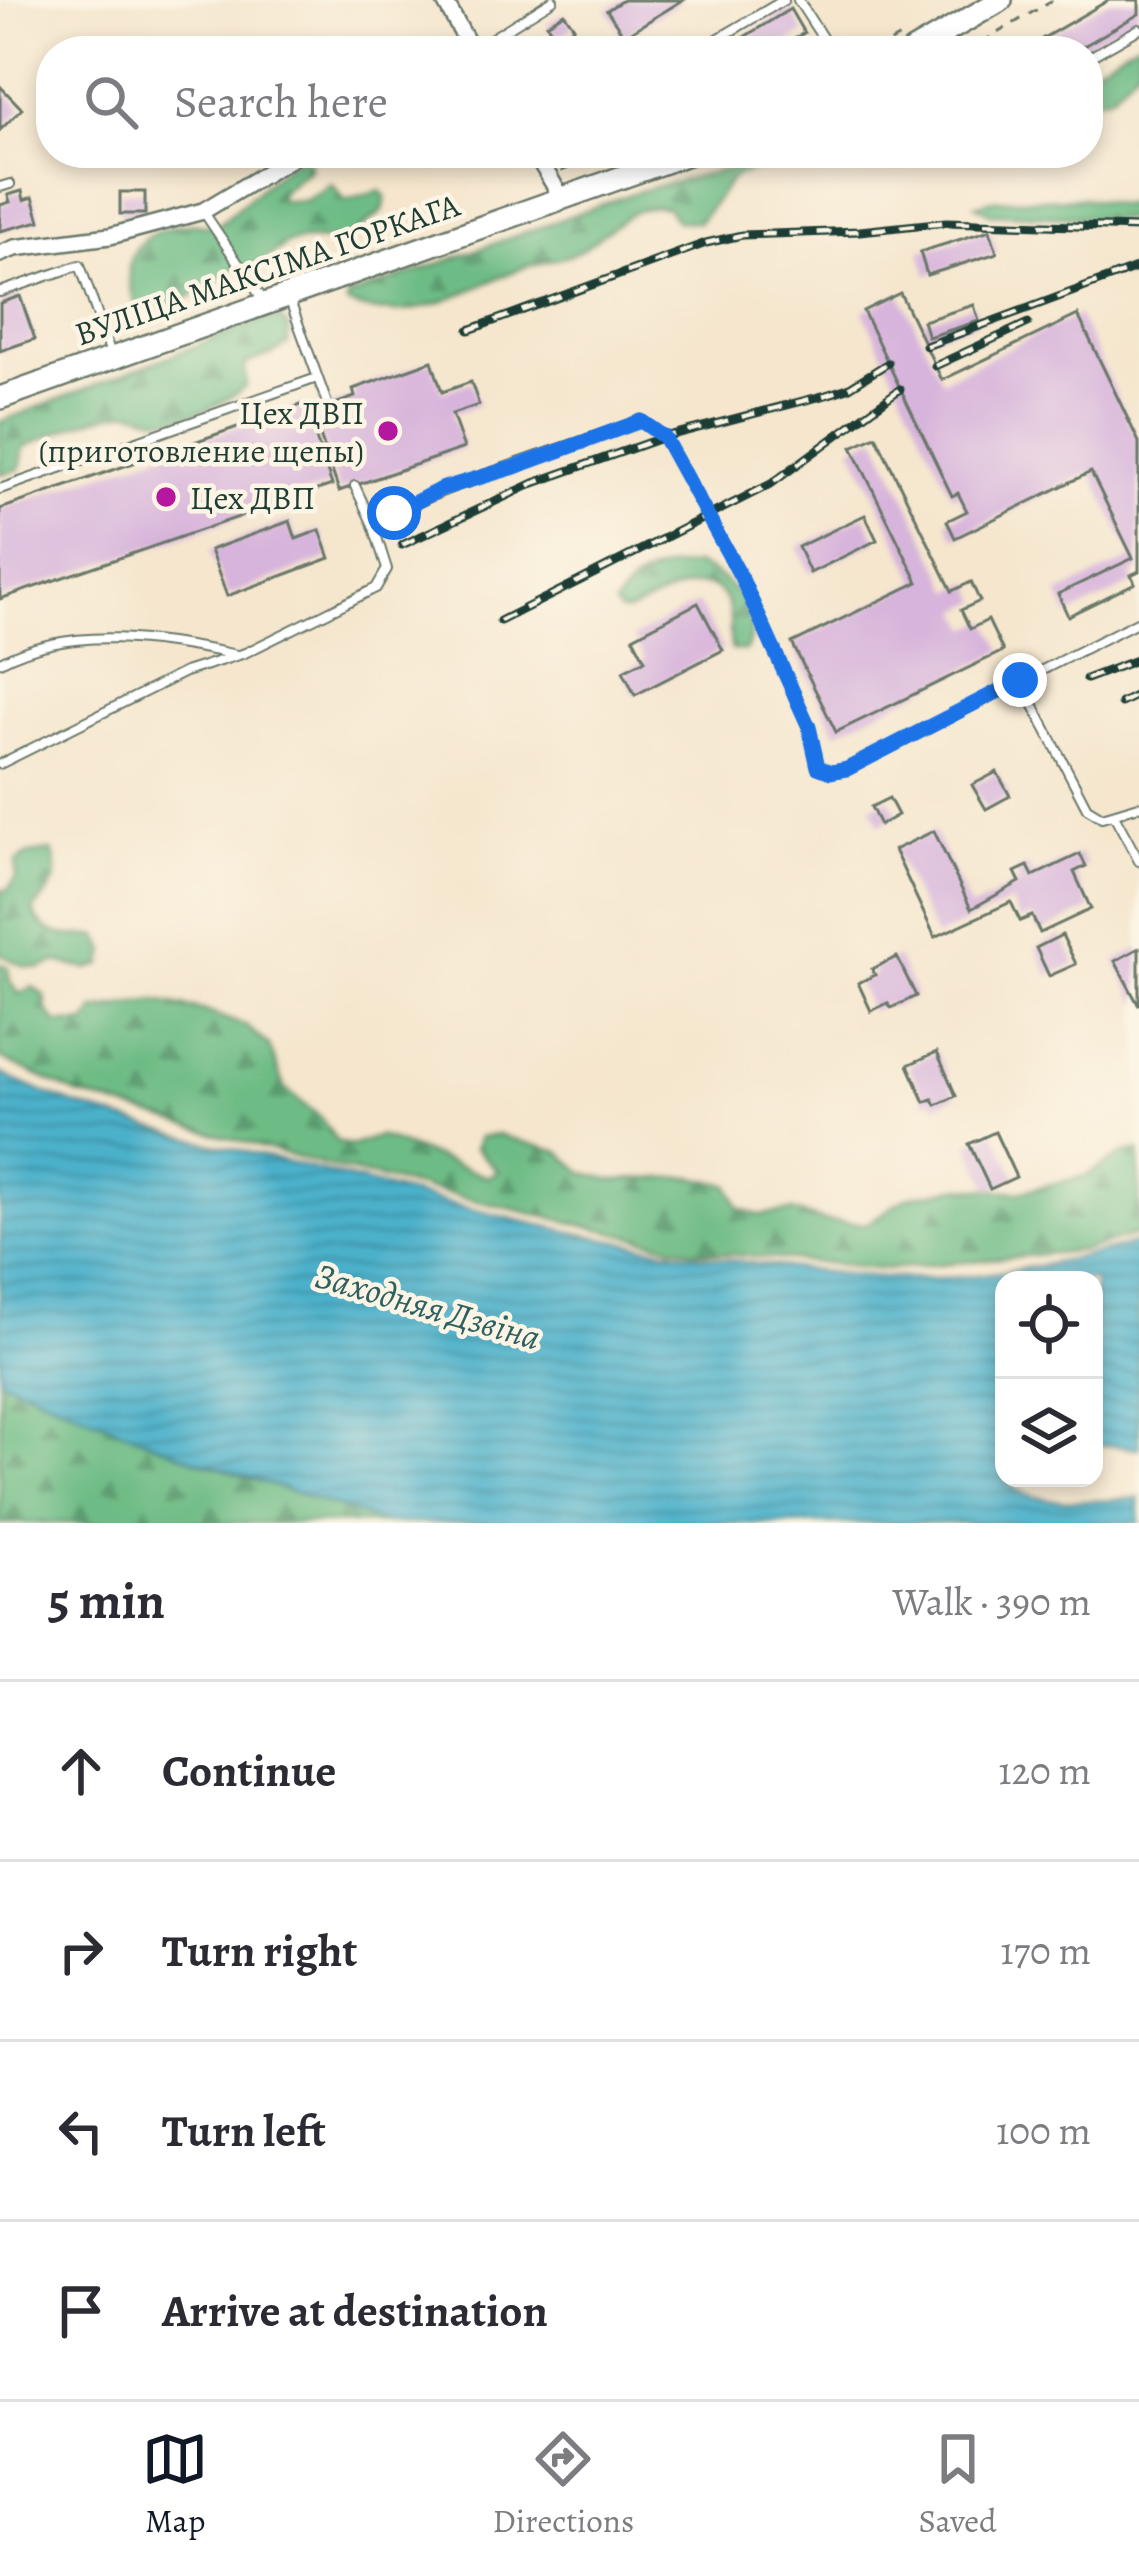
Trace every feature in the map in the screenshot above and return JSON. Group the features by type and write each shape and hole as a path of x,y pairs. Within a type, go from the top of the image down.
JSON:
{"main road":[{"path":"940,36 1001,0"},
{"name":"ВУЛІЦА МАКСІМА ГОРКАГА","path":"0,398 649,168"}],"street":[{"path":"445,1 463,36"},
{"path":"0,254 110,236 203,211 275,168"},
{"path":"545,168 562,200"}],"lane":[{"path":"495,36 553,0"},
{"path":"723,36 784,0"},
{"path":"798,0 821,36"},
{"path":"1103,49 1139,28"},
{"path":"203,211 266,304"},
{"path":"0,292 80,266 112,359"},
{"path":"289,296 328,406"},
{"path":"0,489 317,378"},
{"path":"373,525 441,489 641,421 664,437 741,577 809,727 818,767 831,772 847,769 1139,621"},
{"path":"0,764 185,672 238,655 376,588 387,569 355,486"},
{"path":"0,662 69,639 171,641 238,655"},
{"path":"1020,680 1087,808 1102,818 1139,806"},
{"path":"1114,815 1139,861"}],"path":[{"path":"992,36 1053,0"},
{"path":"549,175 568,168"}],"green space":[{"path":"1139,41 1139,66 1111,95 1103,97 1103,62"},
{"path":"283,168 309,169 278,195 283,201 306,200 332,184 345,201 380,191 386,197 383,211 345,241 288,243 262,262 231,270 206,290 169,305 137,306 130,261 144,240 170,227 216,227"},
{"path":"731,168 758,168 732,178 699,222 676,221 668,208 644,208 573,254 525,267 439,303 396,312 347,304 347,297 639,191"},
{"path":"1082,198 1121,205 1139,200 1139,220 990,213 976,205 993,200"},
{"path":"280,318 289,329 288,344 245,364 246,386 227,399 182,417 127,411 84,422 24,447 20,469 0,474 0,422 265,319"},
{"path":"695,565 719,577 740,598 750,623 746,650 732,650 729,610 722,594 712,587 684,588 627,612 615,606 639,579"},
{"path":"52,851 53,883 33,910 51,931 98,936 106,950 102,965 87,969 56,962 40,968 0,954 0,889 7,891 16,878 16,862 29,854"},
{"path":"0,964 8,967 10,982 19,994 33,987 45,996 47,1011 57,1023 86,1023 95,1010 157,1001 246,1026 269,1046 285,1089 321,1118 336,1141 351,1146 379,1136 488,1177 498,1171 475,1148 479,1137 498,1135 560,1152 584,1173 614,1180 693,1177 729,1185 739,1208 758,1215 792,1211 824,1221 866,1224 907,1197 961,1187 1019,1192 1085,1176 1127,1152 1139,1151 1139,1234 1085,1250 890,1269 695,1251 327,1166 77,1094 0,1058"},
{"path":"0,1379 185,1456 385,1523 0,1523"}],"water":[{"name":"Заходняя Дзвіна","path":"0,1073 115,1117 535,1224 702,1256 846,1274 932,1278 995,1273 995,1487 1013,1487 1046,1499 1139,1498 1139,1523 385,1523 185,1456 0,1379"},
{"path":"1139,1243 1139,1448 1103,1445 1103,1271 1011,1271"}],"building":[{"path":"623,0 683,0 624,36 607,10"},
{"path":"1109,0 1139,0 1139,14 1101,36 1047,36"},
{"path":"790,9 804,33 799,36 746,36"},
{"path":"564,13 574,27 555,36 547,24"},
{"path":"0,86 22,109 0,130"},
{"path":"22,191 24,200 33,197 40,221 0,231 0,205 10,202 8,195"},
{"path":"120,192 145,192 145,214 120,214"},
{"path":"990,230 997,253 927,275 920,252"},
{"path":"900,293 942,380 1078,315 1139,442 1139,571 1131,575 1135,583 1068,616 1058,594 1133,558 1091,472 955,538 947,521 967,511 958,493 952,496 863,311"},
{"path":"20,296 35,339 0,351 0,303"},
{"path":"974,305 979,321 928,337 923,321"},
{"name":"Цех ДВП (приготовление щепы)","path":"432,361 442,392 471,382 479,405 452,414 464,448 339,491 312,412 355,397 353,389"},
{"name":"Цех ДВП","path":"304,404 332,485 0,599 0,509"},
{"path":"876,436 952,591 971,582 980,601 961,610 970,629 988,620 1003,651 836,732 792,643 918,582 852,447"},
{"path":"865,515 877,540 810,573 798,547"},
{"path":"290,521 296,539 320,530 330,558 227,596 210,550"},
{"path":"698,603 723,650 635,695 623,671 645,660 633,637"},
{"path":"997,772 1010,796 986,809 972,785"},
{"path":"889,798 898,815 880,825 871,807"},
{"path":"934,831 971,909 1020,882 1015,872 1028,866 1033,876 1080,854 1086,866 1074,872 1091,909 1040,933 1032,916 1020,921 1011,902 935,937 894,850"},
{"path":"1062,935 1076,964 1049,976 1036,948"},
{"path":"1139,948 1139,1006 1115,961"},
{"path":"897,957 916,996 871,1011 858,983 875,975 872,969"},
{"path":"937,1052 956,1096 936,1105 933,1099 925,1102 908,1065"},
{"path":"995,1132 1016,1177 990,1189 969,1144"}],"railway":[{"path":"469,330 706,243 742,235 946,222 1139,228"},
{"path":"926,346 1139,267"},
{"path":"935,366 1028,323"},
{"path":"402,545 534,483 664,437 848,388 888,363"},
{"path":"500,621 771,484 900,389"},
{"path":"1086,679 1139,659"},
{"path":"1121,703 1139,694"}],"place":[{"name":"Цех ДВП (приготовление щепы)","path":"388,431"},
{"name":"Цех ДВП","path":"166,497"}],"route":[{"path":"394,513 441,489 641,421 664,437 741,577 809,727 818,767 831,772 847,769 1020,680"}]}
